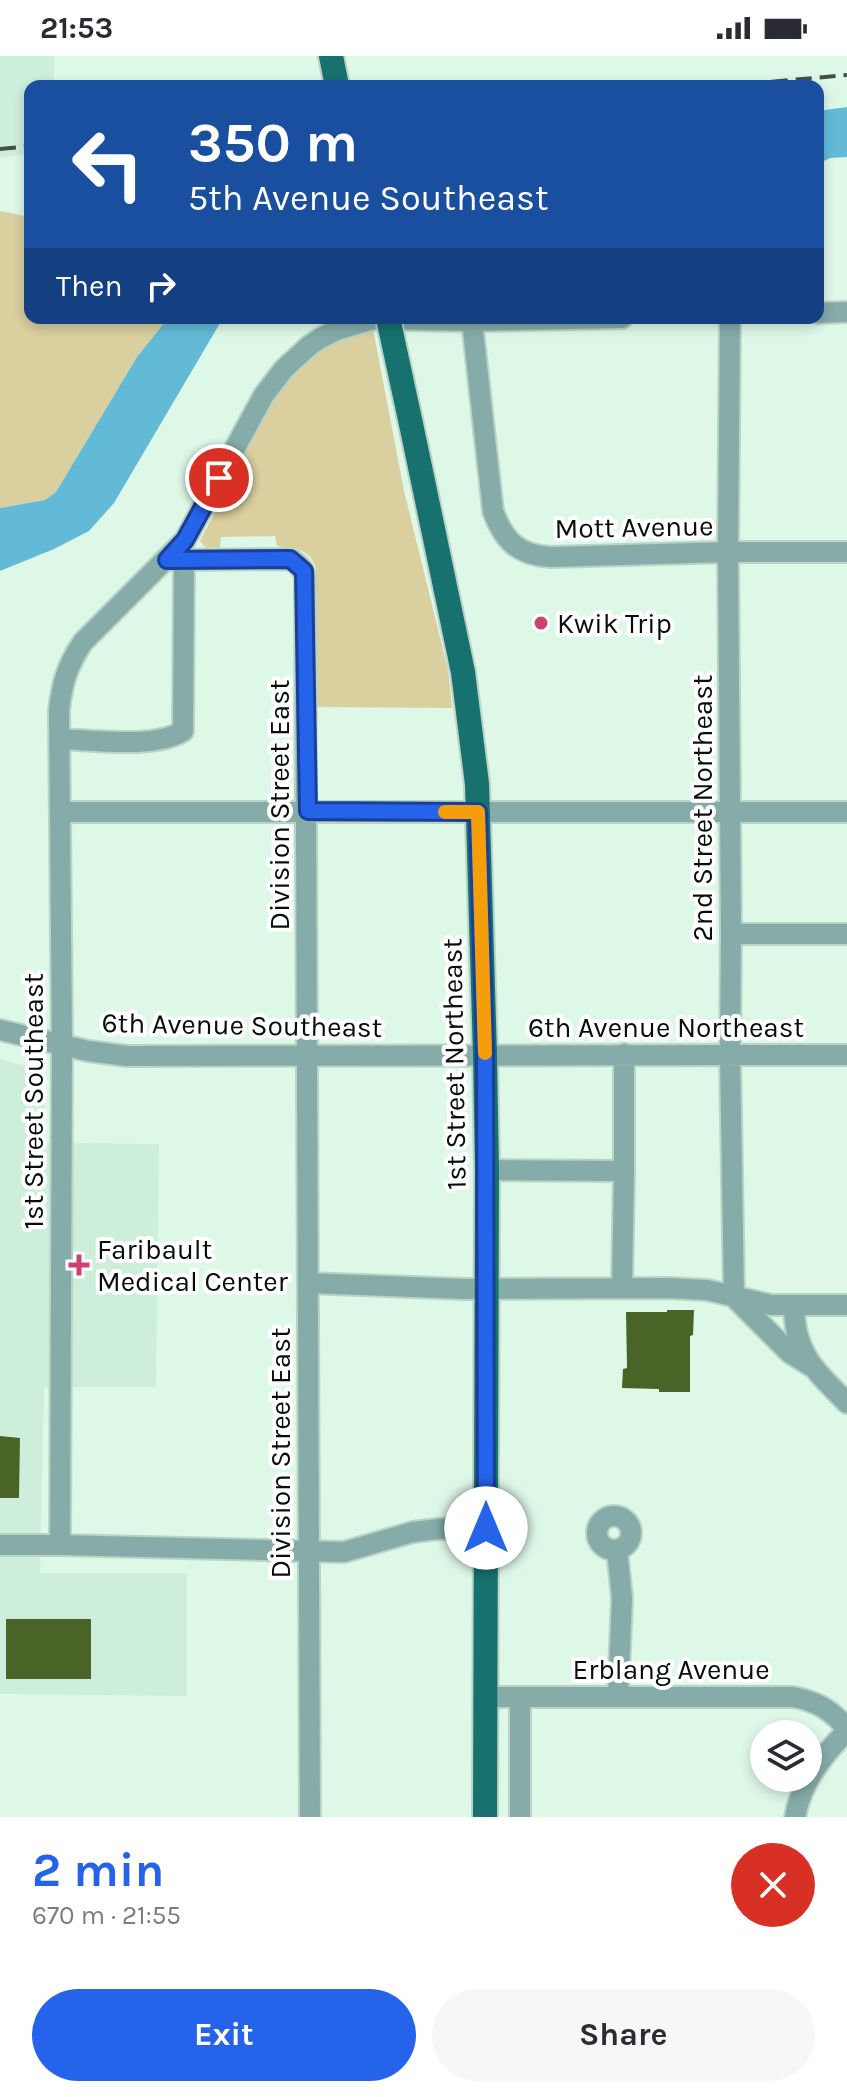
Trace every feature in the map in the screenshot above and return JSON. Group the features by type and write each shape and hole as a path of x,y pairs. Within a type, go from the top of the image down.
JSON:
{"main road":[{"path":"331,56 336,80"},
{"name":"1st Street Northeast","path":"389,324 463,672 475,757 487,1170 485,1817"}],"street":[{"path":"824,313 847,312"},
{"path":"59,739 153,741 173,737 183,731 176,560 230,455 274,381 321,338 357,324"},
{"name":"Mott Avenue","path":"472,324 493,511 499,528 510,543 522,551 551,557 847,552"},
{"name":"2nd Street Northeast","path":"730,324 730,1054 734,1297"},
{"name":"Division Street East","path":"176,560 290,559 298,564 305,576 310,1817"},
{"name":"1st Street Southeast","path":"60,1545 62,1045 59,711 62,684 71,660 83,642 176,560"},
{"path":"60,812 847,812"},
{"path":"731,934 847,934"},
{"name":"6th Avenue Southeast","path":"0,1030 88,1051 127,1056 485,1055"},
{"path":"622,1288 624,1054"},
{"name":"6th Avenue Northeast","path":"485,1055 847,1055"},
{"path":"487,1170 624,1171"},
{"path":"308,1283 487,1289 707,1290 771,1305 847,1305"},
{"path":"734,1297 790,1353 811,1366 847,1403"},
{"path":"794,1305 794,1327 811,1366"},
{"path":"0,1545 344,1552 413,1532 486,1528"},
{"path":"617,1550 622,1598 618,1697"},
{"name":"Erblang Avenue","path":"485,1697 793,1697 806,1699 830,1710 847,1730"},
{"path":"520,1697 520,1817"},
{"path":"795,1817 809,1778 826,1752 847,1730"}],"shaded area":[{"path":"0,56 54,56 54,80 24,80 24,154 0,158"},
{"path":"0,211 24,216 24,324 163,324 137,357 56,492 45,500 0,508"},
{"path":"373,329 404,491 448,670 452,708 317,707 316,568 310,557 301,551 277,546 275,536 221,537 220,547 206,548 200,541 273,400 291,373 326,345"},
{"name":"Faribault Medical Center","path":"0,1059 44,1071 45,1143 159,1144 156,1387 44,1387 40,1573 187,1573 187,1696 0,1694"}],"water":[{"path":"847,107 847,157 824,161 824,110"},
{"path":"163,324 219,324 114,503 89,531 0,571 0,508 45,500 56,492 137,357"}],"building":[{"path":"694,1310 693,1335 690,1336 690,1392 622,1388 623,1369 627,1368 626,1312"},
{"path":"0,1436 20,1438 19,1498 0,1498"},
{"path":"6,1619 91,1619 91,1679 6,1679"}],"railway":[{"path":"791,80 847,75"},
{"path":"0,149 24,147"}],"slow traffic":[{"path":"445,812 478,812 485,1053"}],"place":[{"name":"Kwik Trip","path":"541,623"},
{"name":"Faribault Medical Center","path":"79,1265"}],"route":[{"path":"219,478 185,540 167,560 290,559 304,571 308,811 478,812 487,1170 486,1528"}]}
